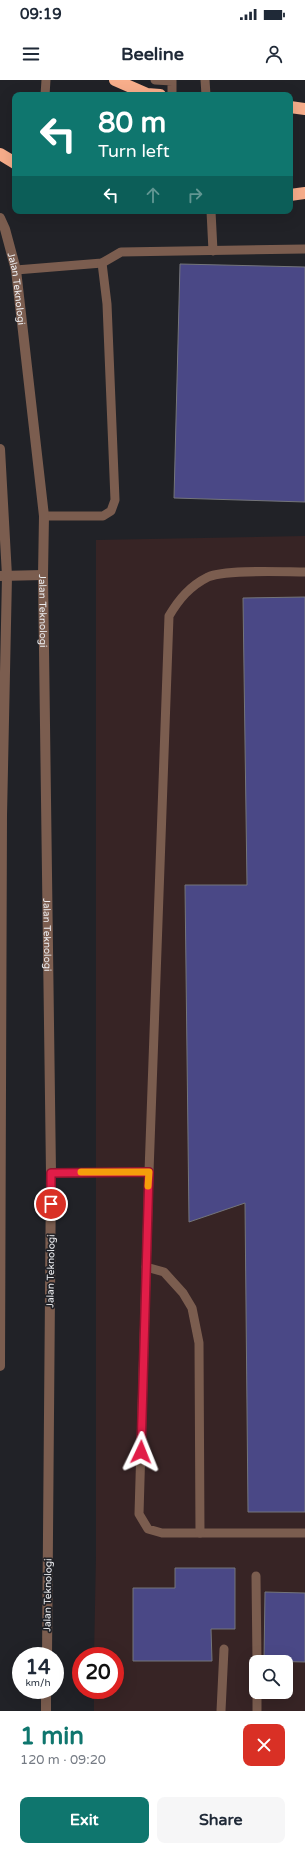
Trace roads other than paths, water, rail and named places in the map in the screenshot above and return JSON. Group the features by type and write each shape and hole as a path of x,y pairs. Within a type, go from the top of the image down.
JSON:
{"highway":[{"path":"115,80 142,92"},
{"path":"293,107 305,109"},
{"path":"0,154 12,161"},
{"path":"293,195 305,193"}],"street":[{"name":"Jalan Teknologi","path":"0,218 5,229 16,270 44,516 43,575 51,1173 47,1647"},
{"path":"0,449 3,576 0,1366"},
{"path":"3,576 43,575"},
{"path":"46,1699 46,1711"}],"lane":[{"path":"45,92 46,80"},
{"path":"155,80 172,81 172,92"},
{"path":"205,80 206,92"},
{"path":"211,214 213,251"},
{"path":"16,270 102,263 121,252 305,249"},
{"path":"44,516 103,516 111,511 115,500 107,304 102,263"},
{"path":"305,572 236,573 209,577 181,597 169,616 149,1172 139,1514 148,1529 162,1533 305,1533"},
{"path":"51,1173 149,1172"},
{"path":"146,1266 164,1272 182,1293 192,1308 198,1336 200,1533"},
{"path":"256,1576 257,1655"},
{"path":"220,1711 224,1649"},
{"path":"257,1699 258,1711"}]}
